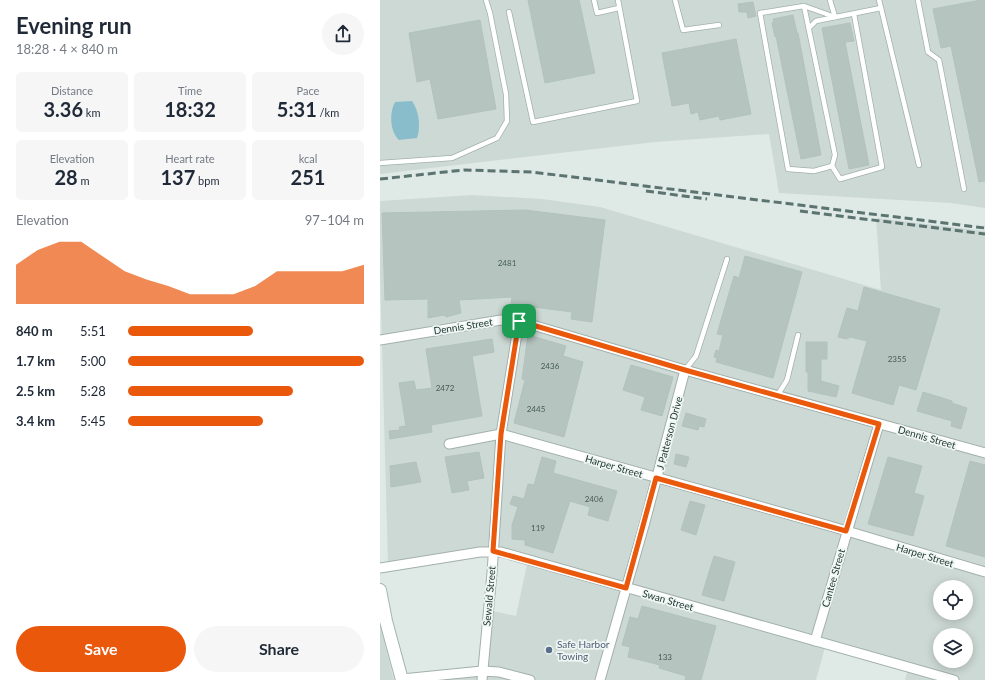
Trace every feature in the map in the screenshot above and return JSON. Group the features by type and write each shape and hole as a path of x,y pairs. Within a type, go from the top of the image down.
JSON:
{"main road":[{"path":"380,597 402,679"}],"street":[{"name":"Dennis Street","path":"380,340 500,320 519,321 685,370 985,454"},
{"name":"Sewald Street","path":"482,676 501,434 519,321"},
{"name":"J Patterson Drive","path":"600,680 685,370"},
{"name":"Cantee Street","path":"815,641 846,531 879,424"},
{"name":"Harper Street","path":"449,444 501,434 846,531 985,572"},
{"name":"Swan Street","path":"380,568 493,551 954,680"},
{"path":"402,679 482,676 499,672 530,680"}],"lane":[{"path":"380,162 452,158 497,138 507,121 506,94 490,13 486,0"},
{"path":"594,0 597,13 619,8"},
{"path":"509,12 533,122 637,101 618,0"},
{"path":"675,0 683,30 719,25"},
{"path":"830,0 834,17"},
{"path":"879,0 919,165"},
{"path":"918,0 928,52 939,60 964,189"},
{"path":"832,166 814,171 788,169 760,22 760,13 804,6 834,17"},
{"path":"804,6 834,155 832,166 840,179 882,167 854,14"},
{"path":"809,28 816,21 881,8"},
{"path":"685,370 696,356 727,259"},
{"path":"777,396 788,380 798,335"}],"shaded area":[{"path":"380,0 985,0 985,208 951,203 779,193 769,134 655,142 380,174"},
{"path":"472,195 542,199 600,207 881,290 876,218 985,231 985,680 905,680 910,663 827,640 816,680 410,680 408,674 488,667 493,611 516,616 529,555 497,549 388,564 380,275 380,201"},
{"path":"380,624 393,677 394,680 380,680"}],"water":[{"path":"412,101 419,119 417,138 399,140 396,137 391,122 393,106 395,102"}],"building":[{"path":"528,0 579,0 595,73 545,83"},
{"path":"985,0 985,181 979,182 951,46 941,48 933,9"},
{"path":"753,2 756,16 748,18 747,12 739,12 738,4"},
{"path":"793,15 798,33 821,155 801,159 776,36 775,37 772,23 774,22 773,19"},
{"path":"480,20 496,109 438,119 430,79 417,82 409,33"},
{"path":"850,23 854,41 845,42 869,165 849,169 822,28"},
{"path":"736,39 751,114 720,120 719,116 700,120 698,112 691,114 689,103 672,106 662,53"},
{"path":"525,210 605,220 592,322 571,319 572,312 511,304 512,297 459,300 461,313 446,317 444,315 428,318 428,299 385,300 382,213"},
{"path":"745,256 802,272 773,378 716,362 717,358 714,357 716,350 719,351 723,335 717,334 734,276 739,278"},
{"path":"864,287 940,309 916,390 899,385 893,405 852,393 867,341 850,337 847,339 838,337 847,308 858,311"},
{"path":"528,335 566,346 563,356 583,362 564,437 514,423 525,380 522,379"},
{"path":"492,339 494,352 472,356 482,416 431,425 432,432 390,439 389,431 400,430 399,427 406,426 399,383 414,381 416,390 432,388 426,349"},
{"path":"806,342 827,342 827,359 821,359 821,381 839,386 836,397 808,391 808,372 806,372"},
{"path":"631,365 673,377 662,416 641,410 645,397 623,390"},
{"path":"923,392 952,401 952,403 967,408 961,429 951,426 952,421 917,411"},
{"path":"686,413 706,419 704,427 699,426 698,430 682,426"},
{"path":"479,452 484,478 467,481 469,490 452,493 445,457"},
{"path":"676,454 689,457 686,467 674,464"},
{"path":"542,457 556,461 553,473 617,491 608,521 588,515 590,507 570,501 553,553 525,545 525,540 512,539 512,525 518,507 510,504 513,496 524,499 528,484 534,485"},
{"path":"888,457 922,466 914,493 924,496 913,536 868,524"},
{"path":"970,461 985,465 985,557 946,546"},
{"path":"416,462 421,482 391,487 390,466"},
{"path":"690,501 705,505 696,535 681,530"},
{"path":"714,556 735,562 724,601 702,595"},
{"path":"642,606 716,626 701,680 685,680 686,676 659,668 660,665 628,657 630,647 622,645 630,617 638,619"}],"railway":[{"path":"380,179 464,170 532,172 985,228"},
{"path":"646,191 707,199"},
{"path":"800,211 985,234"}],"place":[{"name":"Safe Harbor Towing","path":"549,650"}],"route":[{"path":"519,321 685,370 879,424 846,531 656,478 626,588 493,551 501,434 519,321"}]}
